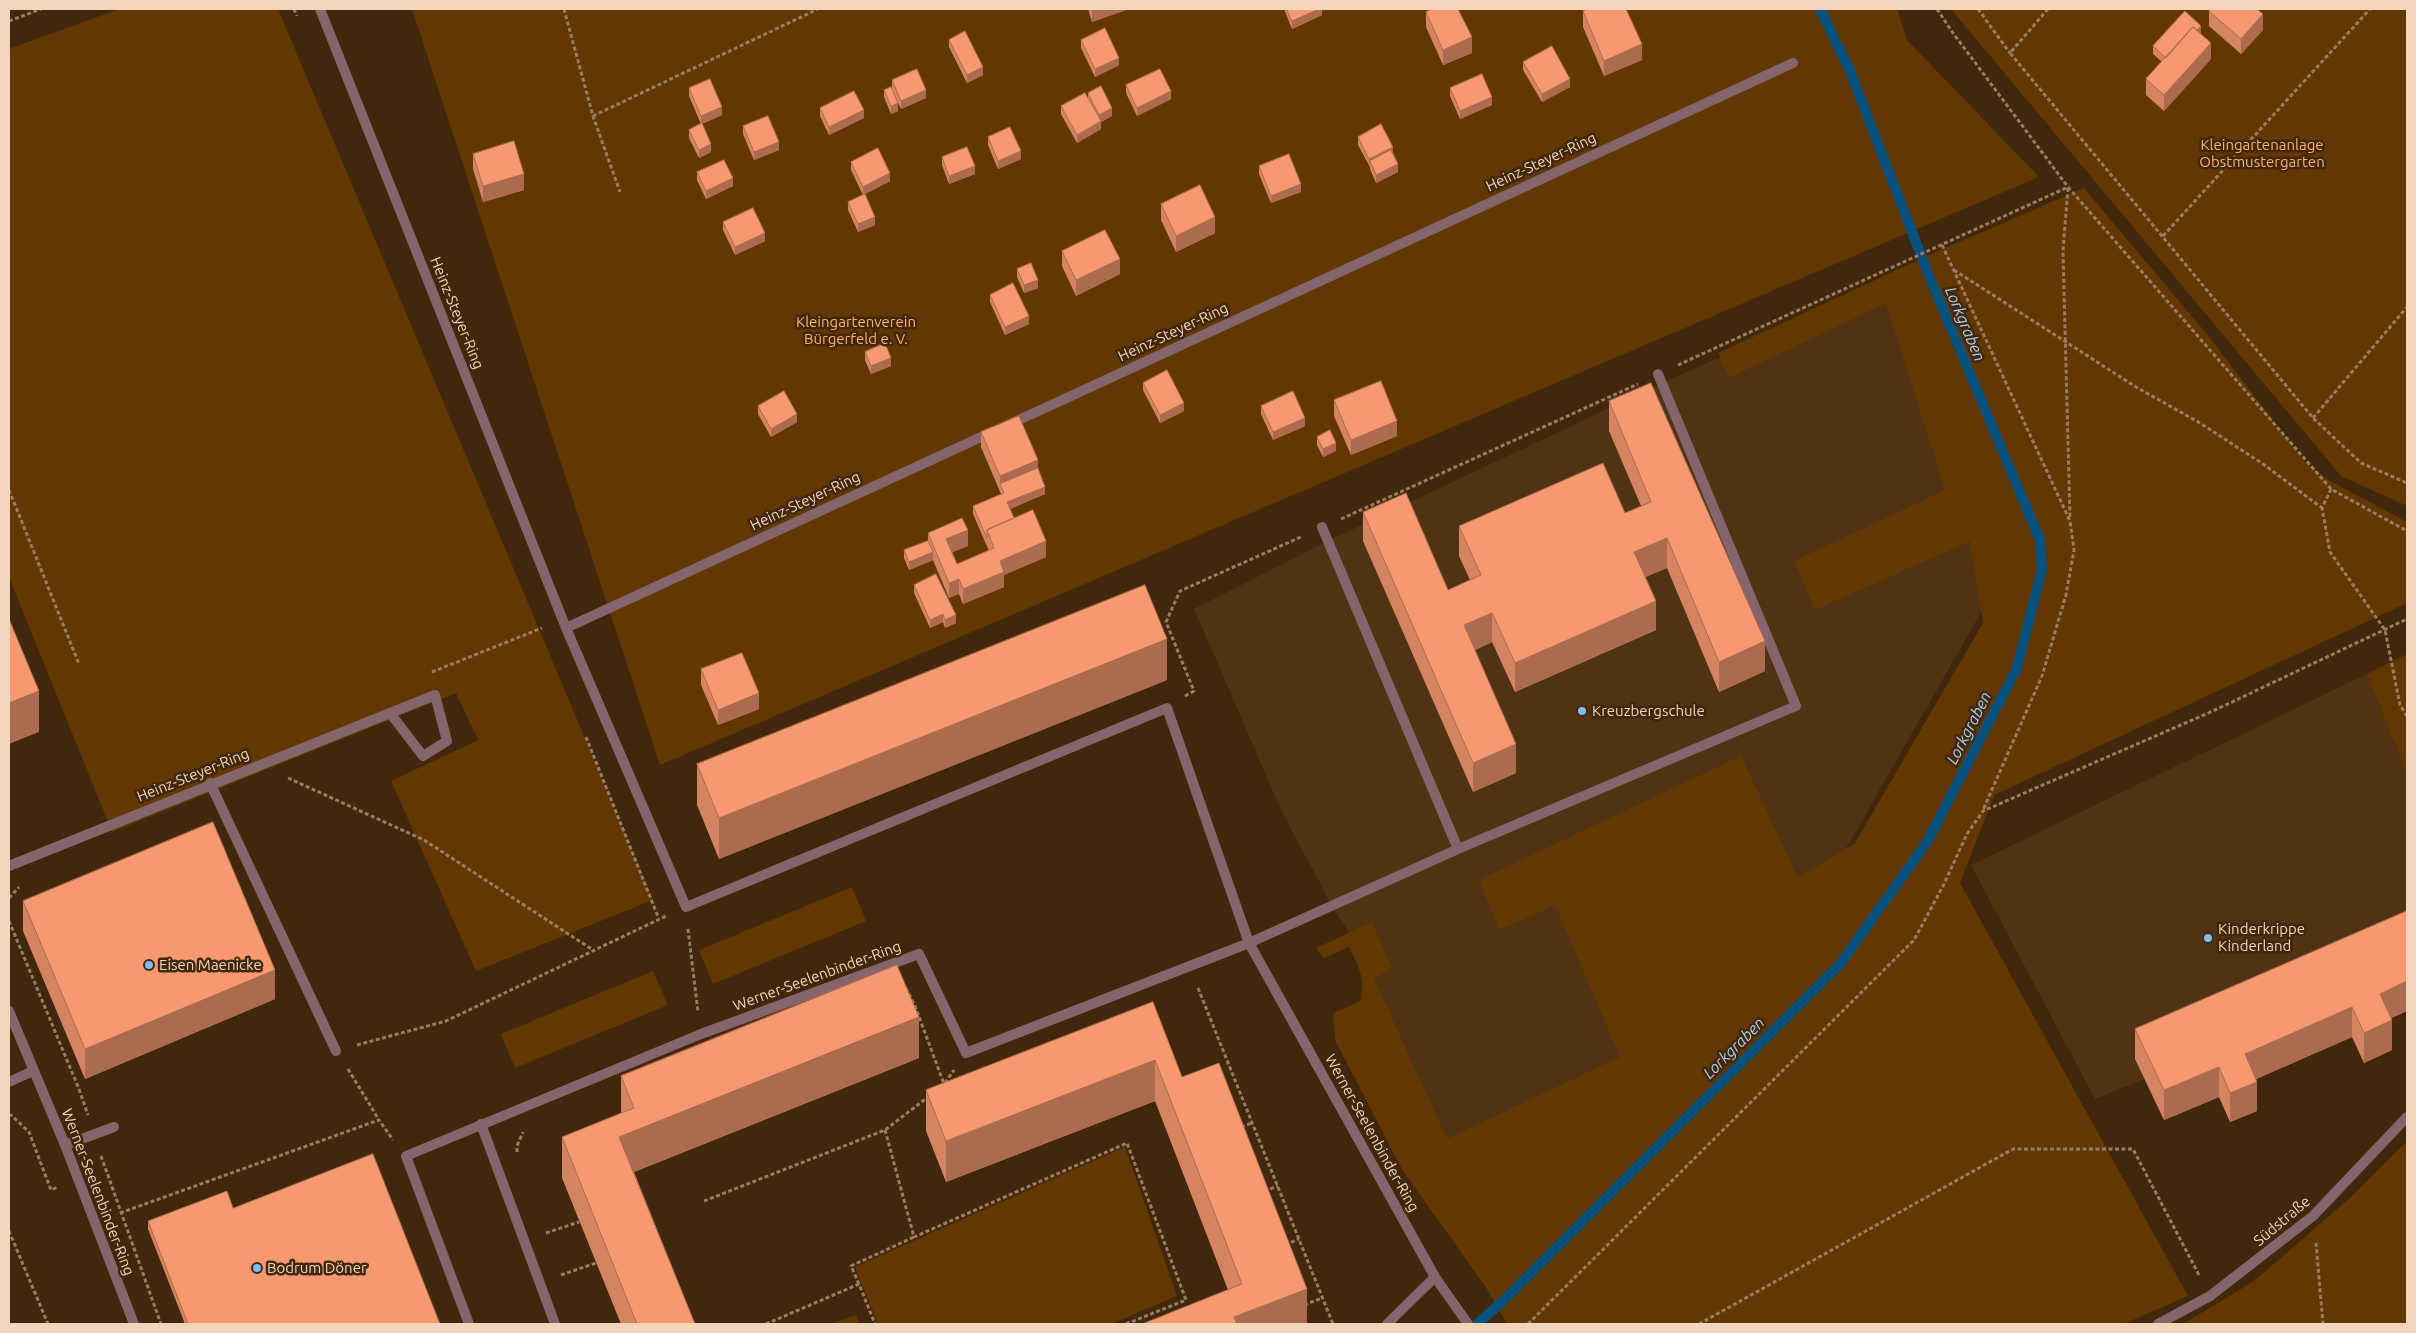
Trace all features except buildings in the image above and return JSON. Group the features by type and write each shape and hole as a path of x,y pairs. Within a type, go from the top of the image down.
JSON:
{"street":[{"name":"Heinz-Steyer-Ring","path":"320,9 566,628 686,907"},
{"name":"Heinz-Steyer-Ring","path":"566,628 1793,63"},
{"path":"966,1053 1249,944 1458,849 1796,706 1658,374"},
{"path":"1322,527 1458,849"},
{"name":"Heinz-Steyer-Ring","path":"9,866 210,783 435,695 447,742 423,756 390,714"},
{"path":"686,907 1167,708"},
{"name":"Werner-Seelenbinder-Ring","path":"1167,708 1249,944 1435,1277"},
{"path":"210,783 336,1051"},
{"name":"Werner-Seelenbinder-Ring","path":"406,1156 701,1034 920,954 966,1053"},
{"path":"9,1011 33,1072 9,1082"},
{"name":"Werner-Seelenbinder-Ring","path":"33,1072 65,1145 134,1324"},
{"name":"Südstraße","path":"2158,1324 2210,1296 2313,1216 2407,1117"},
{"path":"481,1124 555,1324"},
{"path":"65,1145 114,1127"},
{"path":"406,1156 468,1324"},
{"path":"1387,1324 1435,1277 1468,1324"}],"path":[{"path":"9,22 41,9"},
{"path":"564,9 593,116 620,192"},
{"path":"593,116 818,9"},
{"path":"1937,9 2068,187 2331,489 2407,531"},
{"path":"1978,9 2010,53 2313,418 2361,463 2407,483"},
{"path":"2010,53 2048,9"},
{"path":"2163,236 2370,9"},
{"path":"1167,708 1194,691 1166,622 1180,591 2068,187"},
{"path":"1528,1324 1914,940 1943,886 1967,834 1982,811 2042,676 2066,595 2074,550 2070,520 2063,251 2068,187"},
{"path":"1942,245 2070,520"},
{"path":"1954,269 2066,342 2263,464 2322,508"},
{"path":"2313,418 2407,307"},
{"path":"2331,489 2322,508 2330,552 2385,630 2400,704 2407,716"},
{"path":"9,490 79,664"},
{"path":"1982,811 2213,711 2407,619"},
{"path":"430,672 542,628"},
{"path":"259,764 424,840 594,950"},
{"path":"406,1156 379,1120 336,1051 446,1021 686,907 701,1034"},
{"path":"901,984 908,991 948,1093"},
{"path":"1196,984 1333,1324"},
{"path":"937,1090 944,1084 966,1053"},
{"path":"944,1084 952,1081"},
{"path":"704,1201 885,1130 929,1096"},
{"path":"9,1116 11,1115 29,1132 51,1190 79,1180"},
{"path":"120,1212 379,1120"},
{"path":"1237,1128 1252,1123"},
{"path":"517,1157 517,1146 521,1135 528,1128"},
{"path":"885,1130 914,1237"},
{"path":"875,1324 851,1266 1127,1142 1186,1300 1126,1324"},
{"path":"1699,1324 2013,1149 2133,1149 2210,1296"},
{"path":"1262,1191 1278,1186"},
{"path":"2313,1216 2323,1324"},
{"path":"545,1233 579,1222"},
{"path":"542,1224 548,1242"},
{"path":"9,1231 48,1324"},
{"path":"1283,1246 1299,1240"},
{"path":"560,1276 596,1263"},
{"path":"557,1267 563,1284"},
{"path":"766,1324 859,1284"},
{"path":"1298,1308 1322,1298"},
{"path":"156,1310 161,1324"}],"shaded area":[{"name":"Kreuzbergschule","path":"1887,283 1978,538 1983,609 1821,892 1492,1260 1348,931 1332,906 1282,812 1194,609 1328,541 1662,383"},
{"name":"Kinderkrippe Kinderland","path":"2367,674 2407,775 2407,1011 2380,1023 2392,1050 2364,1063 2352,1037 2245,1084 2257,1111 2230,1122 2219,1097 2164,1120 2144,1079 2095,1099 1971,865"}],"green space":[{"path":"119,9 278,9 653,900 476,971 391,781 478,740 456,693 112,832 9,577 9,49"},
{"name":"Kleingartenverein Bürgerfeld e. V.","path":"412,9 1897,9 1907,40 2039,177 660,765"},
{"name":"Kleingartenanlage Obstmustergarten","path":"1951,9 2407,9 2407,506 2341,476"},
{"path":"2084,188 2206,333 2305,462 2330,481 2407,522 2407,603 1994,795 1960,883 2188,1296 2124,1324 1507,1324 1487,1289 1403,1171 1335,1040 1333,1013 1361,1001 1362,979 1349,947 1324,958 1316,948 1372,922 1392,968 1374,979 1447,1139 1620,1057 1555,905 1499,930 1479,880 1741,756 1798,878 1855,843 1983,623 1970,541 1815,610 1794,561 1945,490 1886,303 1729,378 1718,353 1931,254"},
{"path":"2407,654 2407,775 2367,674"},
{"path":"852,887 866,921 713,984 699,950"},
{"path":"653,971 668,1005 515,1068 501,1034"},
{"path":"2407,1141 2407,1324 2183,1324 2254,1281 2351,1197"},
{"path":"1125,1147 1177,1296 1111,1324 878,1324 855,1267"},
{"path":"856,1315 860,1324 831,1324"}],"waterway":[{"name":"Lorkgraben","path":"1477,1324 1503,1301 1840,964 1927,842 2017,668 2042,569 2040,540 1929,276 1850,71 1820,9"}],"place":[{"name":"Kreuzbergschule","path":"1582,711"},
{"name":"Kinderkrippe Kinderland","path":"2208,938"},
{"name":"Eisen Maenicke","path":"149,965"},
{"name":"Bodrum Döner","path":"257,1268"}]}
